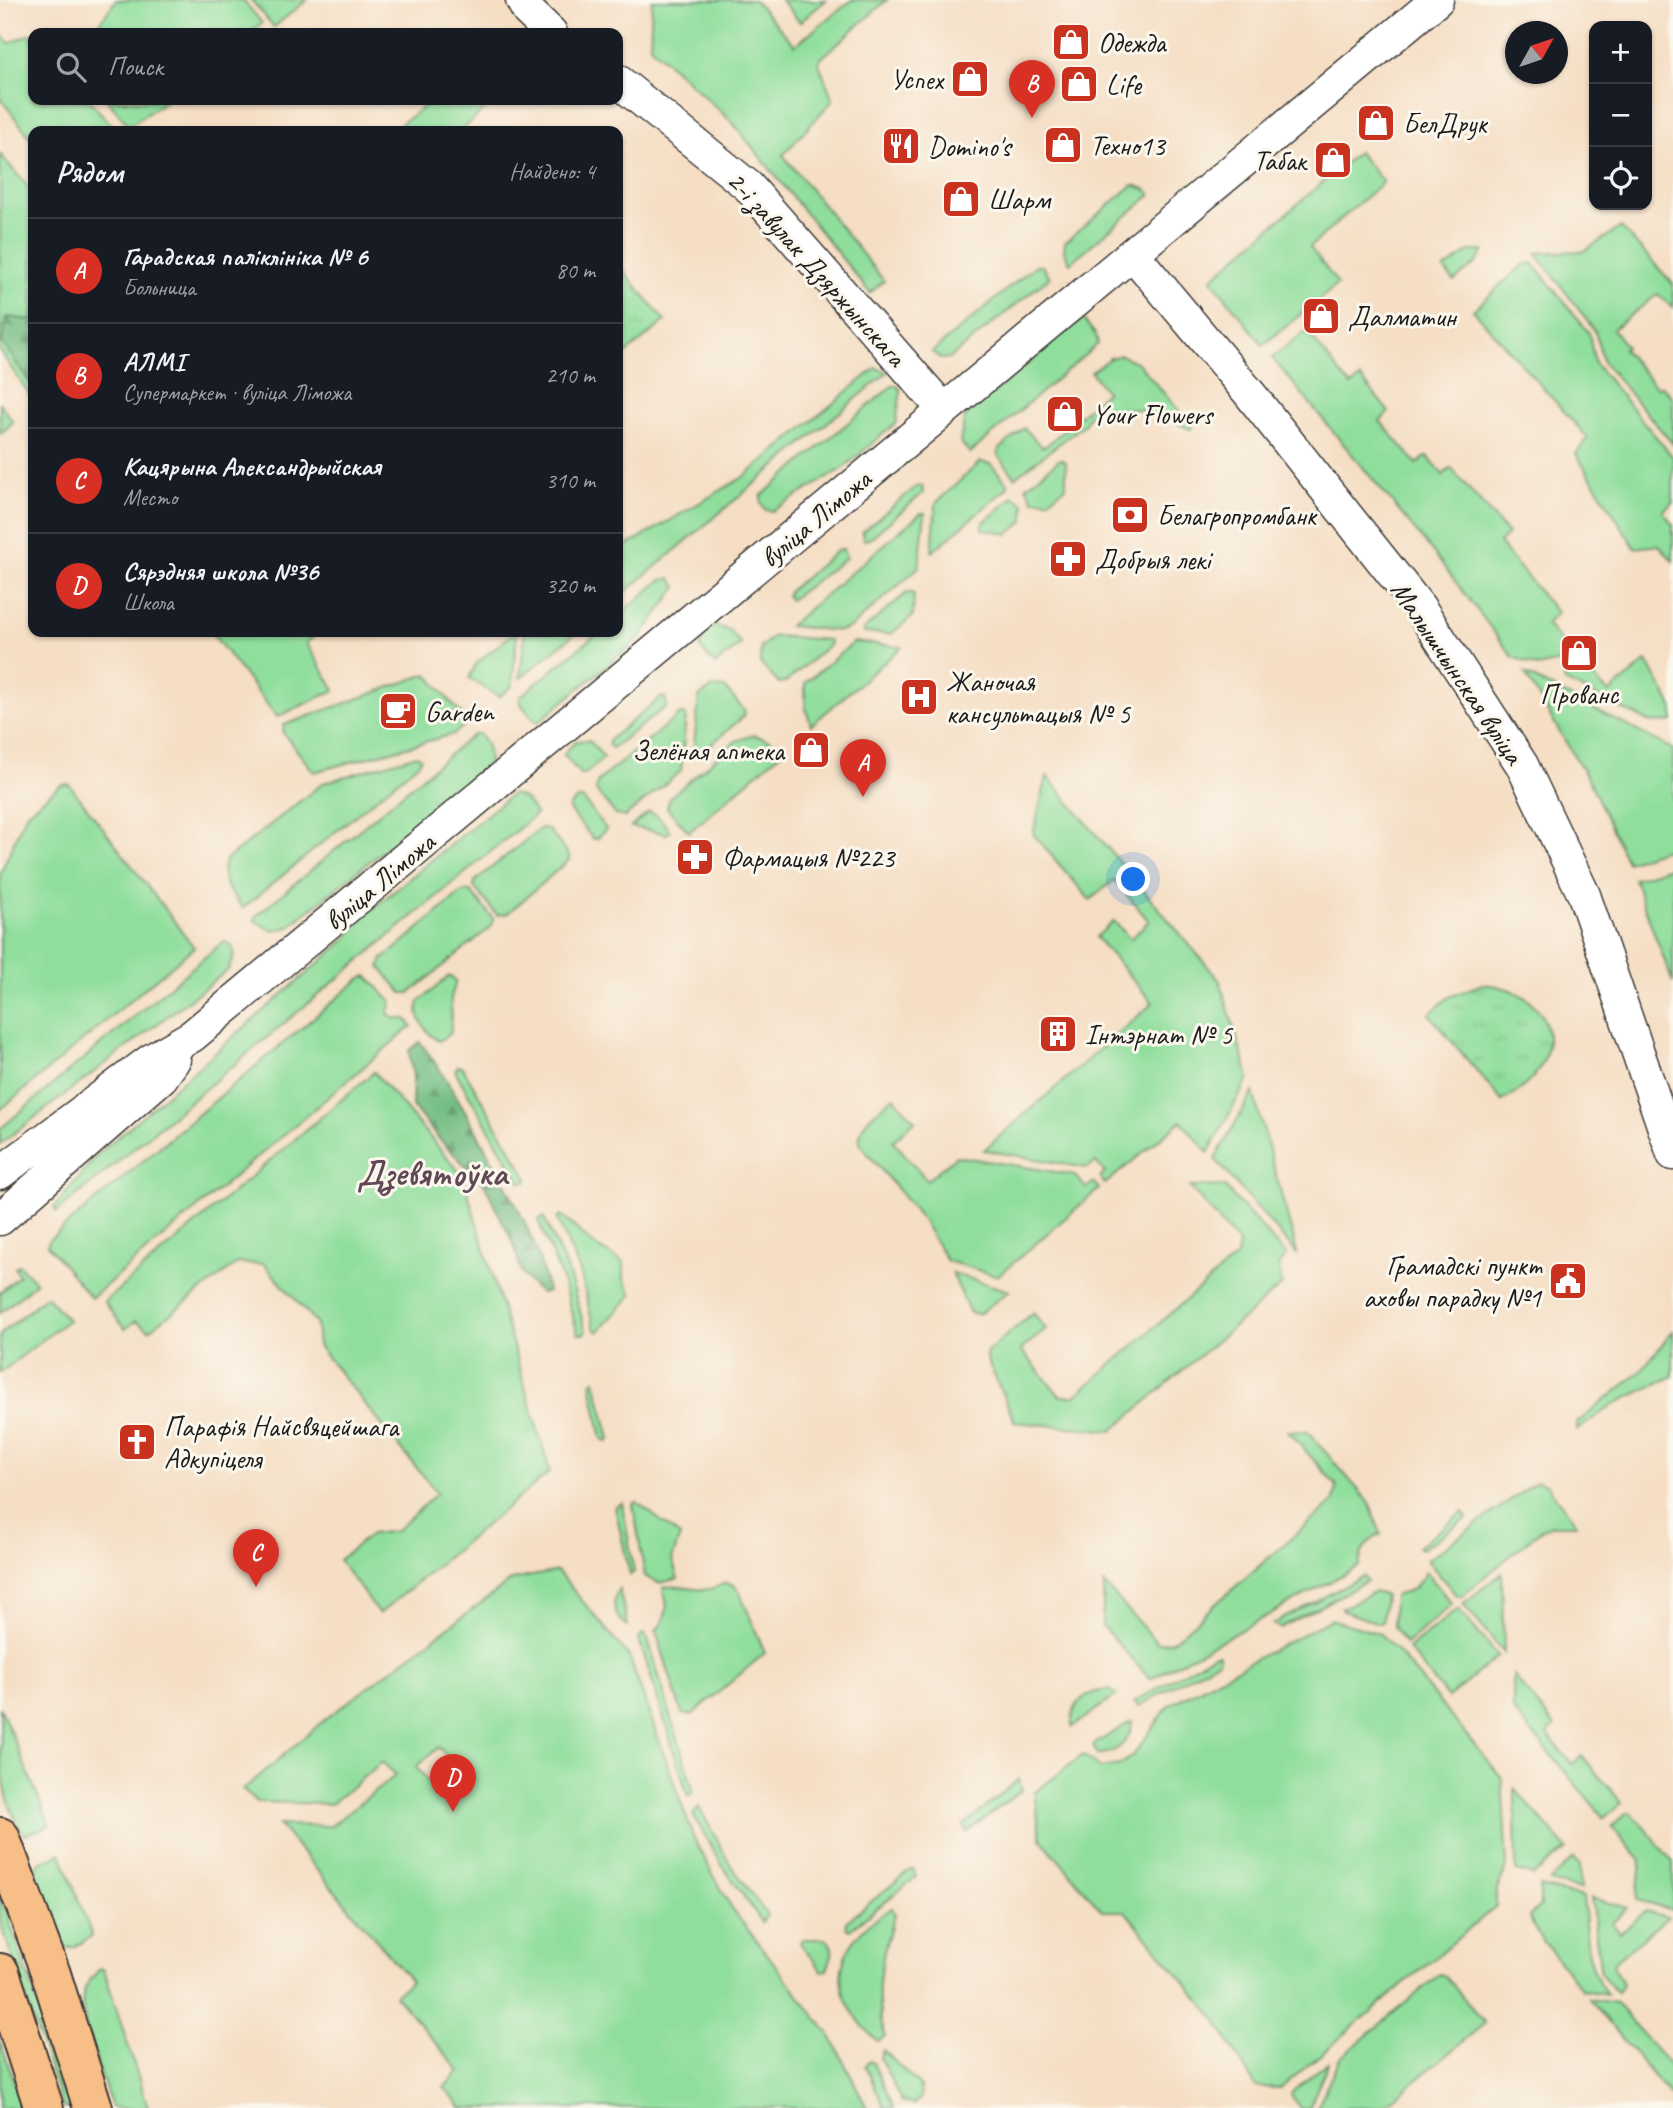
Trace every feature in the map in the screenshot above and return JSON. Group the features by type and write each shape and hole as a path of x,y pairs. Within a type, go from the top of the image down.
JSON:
{"main road":[{"path":"0,1837 51,1974 93,2108"},
{"path":"0,1973 44,2108"}],"street":[{"path":"522,0 528,11 546,28"},
{"name":"вуліца Ліможа","path":"0,1173 151,1060 192,1036 1437,0"},
{"name":"2-і завулак Дзяржынскага","path":"623,85 748,186 944,410"},
{"name":"Малышчынская вуліца","path":"1133,254 1250,394 1420,608 1522,765 1584,895 1673,1154"},
{"name":"вуліца Ліможа","path":"0,1219 162,1077 192,1036"}],"green space":[{"path":"116,0 243,0 262,23 256,28 96,28"},
{"path":"251,0 307,0 274,27"},
{"path":"652,0 754,0 795,45 852,0 887,0 818,61 833,100 783,155 884,281 870,293 733,123 650,46"},
{"path":"781,0 826,0 800,22"},
{"path":"0,34 9,43 28,35 28,105 94,105 112,126 28,126 28,134 0,98"},
{"path":"111,105 160,105 129,126"},
{"path":"426,105 490,105 466,126 398,126"},
{"path":"1358,152 1383,182 1310,247 1338,284 1263,345 1211,279"},
{"path":"0,154 28,187 28,393 0,351"},
{"path":"1133,185 1146,189 1151,195 1070,263 1064,251 1065,242"},
{"path":"1621,227 1673,284 1673,308 1658,294 1613,329 1626,346 1623,349 1657,388 1661,385 1673,398 1673,444 1603,362 1595,331 1536,253 1584,251"},
{"path":"1470,251 1484,251 1476,263 1454,281 1444,269"},
{"path":"1533,263 1589,333 1595,364 1673,457 1673,502 1663,511 1673,525 1673,561 1659,545 1635,548 1576,454 1588,438 1473,310 1523,265"},
{"path":"1036,265 1042,266 1050,277 950,358 941,359 932,352"},
{"path":"623,270 665,321 623,356"},
{"path":"6,317 28,319 28,381 2,342"},
{"path":"1082,318 1096,335 1098,344 970,453 960,442 965,416"},
{"path":"1306,331 1351,386 1361,378 1389,412 1380,421 1417,464 1427,456 1443,475 1451,468 1508,534 1499,543 1557,613 1546,624 1571,653 1559,662 1538,667 1513,657 1433,552 1272,358"},
{"path":"1121,355 1138,363 1193,427 1190,429 1159,414 1147,415 1142,410 1101,410 1088,417 1085,424 1015,477 998,455 999,449 1024,428 1042,447 1046,446 1106,392 1091,372 1110,358"},
{"path":"876,368 888,372 623,594 623,548 745,476"},
{"path":"892,386 898,386 901,391 896,423 842,469 772,511 766,510 761,504 761,496"},
{"path":"0,403 13,422 0,434"},
{"path":"1060,459 1066,462 1066,487 1049,500 1034,500 1026,487"},
{"path":"980,462 991,464 1008,484 1007,488 932,552 936,503"},
{"path":"917,486 922,486 923,493 869,539 864,540 862,532"},
{"path":"1014,496 1024,504 1024,521 1008,534 983,529 983,523"},
{"path":"921,513 925,513 919,567 851,627 840,631 789,626"},
{"path":"843,549 846,558 790,600 787,596 789,591 838,550"},
{"path":"671,578 677,587 639,639 537,723 521,704 520,697 593,637 623,637 623,612 661,580"},
{"path":"908,592 914,594 913,616 891,634 865,633 863,630"},
{"path":"714,626 729,630 741,644 715,665 700,648 704,634"},
{"path":"774,636 829,640 830,644 786,682 778,683 760,663 761,647"},
{"path":"215,637 313,637 306,643 335,690 277,717"},
{"path":"508,637 517,637 512,686 499,697 469,678 477,663"},
{"path":"524,637 571,637 520,678"},
{"path":"854,642 902,647 811,725 805,705 805,683"},
{"path":"1577,661 1609,693 1647,661 1673,708 1673,721 1652,723 1564,681 1566,669"},
{"path":"427,674 468,722 454,734 314,772 283,733 284,725"},
{"path":"1525,674 1673,749 1673,843 1666,849 1627,862 1590,782"},
{"path":"713,687 725,688 745,711 744,716 698,756 693,755 699,697"},
{"path":"665,697 667,706 612,748 608,744 610,739 660,698"},
{"path":"680,714 686,715 681,771 625,817 616,815 596,791 598,781"},
{"path":"474,734 479,734 486,745 488,766 287,928 271,930 255,921 256,916"},
{"path":"753,735 769,740 783,751 689,832 667,808 670,797 736,741"},
{"path":"589,740 604,758 585,774 580,774 564,755 576,741"},
{"path":"417,755 421,758 419,763 243,908 224,880 223,867 226,860 323,783"},
{"path":"1047,776 1220,981 1249,1078 1208,1153 1181,1121 1105,1184 1100,1178 1105,1173 1096,1162 1087,1168 984,1150 1153,1003 1096,937 1114,921 1130,939 1149,921 1114,880 1090,900 1033,834"},
{"path":"69,784 194,947 0,1110 0,874 27,812 61,785"},
{"path":"512,794 524,798 536,814 57,1212 54,1208 96,1156 344,941 364,916"},
{"path":"578,799 583,799 606,829 597,839 593,839 569,810 569,806"},
{"path":"649,812 658,816 670,831 667,834 631,827"},
{"path":"541,828 548,829 569,855 569,860 507,914 497,915 474,887 475,881"},
{"path":"1673,866 1673,983 1634,879"},
{"path":"470,891 493,918 492,926 410,993 402,993 380,967 382,960 462,892"},
{"path":"224,941 233,947 234,956 228,970 0,1144 0,1129"},
{"path":"367,976 392,1002 388,1013 393,1018 406,1019 412,1026 91,1298 47,1245 50,1239 361,978"},
{"path":"449,976 456,981 451,998 451,1033 439,1041 423,1024 418,1007 419,1002"},
{"path":"1482,984 1508,989 1528,1000 1541,1014 1548,1032 1547,1050 1539,1069 1524,1086 1502,1101 1429,1014 1449,997"},
{"path":"420,1042 456,1096 515,1203 538,1255 548,1292 540,1293 522,1274 514,1245 485,1185 439,1139 412,1106 413,1077 409,1051"},
{"path":"458,1066 463,1068 528,1179 526,1182 520,1182 455,1071"},
{"path":"374,1072 463,1176 550,1472 379,1614 339,1560 371,1534 396,1531 437,1493 318,1346 316,1323 264,1264 238,1263 149,1330 136,1321 125,1329 104,1302"},
{"path":"1253,1092 1298,1255 1215,1159"},
{"path":"894,1097 915,1121 893,1141 927,1180 956,1156 1074,1175 1086,1188 1094,1183 1099,1189 998,1276 947,1261 921,1218 860,1144 865,1122"},
{"path":"1224,1186 1286,1255 1279,1266 1282,1285 1112,1431 1015,1422 986,1357 987,1352 1033,1313 1046,1329 1021,1350 1060,1396 1075,1396 1237,1256 1239,1244 1190,1187"},
{"path":"561,1215 594,1245 624,1263 624,1279 632,1295 598,1332 594,1329 580,1271 557,1219"},
{"path":"544,1217 569,1274 586,1332 584,1334 578,1334 561,1277 538,1220"},
{"path":"19,1265 36,1283 0,1313 0,1292 19,1276 15,1268"},
{"path":"952,1273 1009,1291 979,1314 970,1313"},
{"path":"46,1296 68,1320 0,1373 0,1335"},
{"path":"1673,1331 1673,1376 1614,1404 1577,1430 1577,1423 1640,1372"},
{"path":"595,1380 610,1439 608,1441 602,1439 591,1383"},
{"path":"1288,1431 1308,1432 1369,1502 1381,1534 1365,1547 1359,1566 1150,1679 1102,1626 1104,1584 1157,1643 1173,1641 1334,1501 1337,1486"},
{"path":"1537,1481 1546,1484 1577,1525 1552,1525 1541,1530 1462,1596 1457,1596 1427,1560"},
{"path":"637,1502 680,1536 672,1559 678,1579 658,1583 645,1576 633,1504"},
{"path":"622,1503 634,1572 630,1575 615,1507"},
{"path":"1463,1512 1467,1518 1422,1549 1418,1547"},
{"path":"557,1571 629,1656 694,1839 732,1909 832,2038 867,2108 462,2108 444,2087 460,2071 395,1995 411,1981 279,1825 331,1826 396,1775 382,1762 331,1804 257,1802 243,1790 328,1717 512,1580","holes":["439,1747 459,1770 436,1790 416,1767"]},
{"path":"1426,1572 1452,1604 1406,1644 1393,1627 1394,1596 1413,1588"},
{"path":"1502,1573 1504,1653 1463,1604"},
{"path":"1363,1576 1367,1581 1280,1628 1273,1624"},
{"path":"725,1583 734,1585 740,1593 765,1653 692,1715 682,1714 656,1631 666,1612 663,1590 664,1587 673,1587 702,1590"},
{"path":"619,1589 628,1626 619,1619 615,1610"},
{"path":"1374,1592 1385,1595 1382,1622 1343,1611 1342,1608"},
{"path":"1458,1609 1498,1656 1448,1698 1408,1649"},
{"path":"1331,1619 1380,1634 1502,1778 1507,1867 1496,1890 1496,1906 1281,2088 1256,2087 1214,2017 1125,1911 1102,1911 1041,1839 1034,1793 1083,1755 1101,1768 1120,1765 1135,1753 1169,1705"},
{"path":"643,1634 647,1637 694,1792 688,1796 639,1639"},
{"path":"1219,1654 1219,1660 1139,1706 1134,1702"},
{"path":"1513,1675 1555,1726 1547,1734 1572,1764 1582,1756 1622,1803 1604,1818 1513,1710"},
{"path":"1109,1690 1117,1695 1072,1727 1074,1711 1081,1700 1093,1693"},
{"path":"0,1707 50,1825 25,1835 6,1792 1,1758"},
{"path":"1132,1721 1129,1735 1121,1745 1110,1752 1097,1754 1093,1745"},
{"path":"1019,1779 1022,1790 966,1832 964,1825"},
{"path":"1515,1789 1567,1849 1533,1876 1516,1871"},
{"path":"699,1807 730,1864 767,1915 762,1922 724,1868 693,1815"},
{"path":"1626,1813 1632,1813 1673,1862 1673,1910 1637,1900 1641,1861 1612,1827"},
{"path":"61,1853 92,1936 75,1947 66,1948 58,1942 34,1875 38,1864"},
{"path":"1574,1858 1580,1865 1581,1889 1549,1882"},
{"path":"910,1870 914,1870 916,1877 850,1930 847,1929 846,1922"},
{"path":"1540,1887 1583,1897 1591,1960 1594,1972 1607,1994 1582,1990 1537,1933 1529,1917 1540,1905"},
{"path":"0,1893 73,2108 63,2108 0,1921"},
{"path":"1591,1898 1628,1908 1612,1923 1620,1933 1646,1911 1668,1917 1614,1962 1613,1966 1622,1984 1617,1993 1601,1974"},
{"path":"892,1908 895,1914 882,1960 879,1990 885,2036 878,2041 859,2021 848,2004 841,1972 852,1943 862,1930"},
{"path":"802,1939 826,1939 832,1954 827,1970 822,1971 800,1943"},
{"path":"101,1968 104,1970 148,2108 112,2108 98,2068 84,2018 83,1995 92,1977"},
{"path":"1440,1974 1445,1976 1485,2023 1382,2108 1317,2108 1340,2058"},
{"path":"1589,1999 1616,2003 1673,2070 1673,2099"},
{"path":"0,2040 23,2108 0,2108"},
{"path":"883,2050 920,2086 921,2097 914,2104 902,2102 880,2058"},
{"path":"869,2061 873,2063 894,2108 885,2108 865,2066"},
{"path":"1329,2061 1309,2108 1300,2108 1291,2096 1292,2092"}],"place":[{"name":"Одежда","path":"1071,42"},
{"name":"Успех","path":"970,79"},
{"name":"Life","path":"1079,84"},
{"name":"АЛМІ","path":"1032,118"},
{"name":"БелДрук","path":"1376,123"},
{"name":"Техно13","path":"1063,145"},
{"name":"Domino's","path":"901,146"},
{"name":"Табак","path":"1333,160"},
{"name":"Шарм","path":"961,199"},
{"name":"Далматин","path":"1321,316"},
{"name":"Your Flowers","path":"1065,414"},
{"name":"Белагропромбанк","path":"1130,515"},
{"name":"Добрыя лекі","path":"1068,559"},
{"name":"Прованс","path":"1579,653"},
{"name":"Жаночая кансультацыя № 5","path":"919,697"},
{"name":"Garden","path":"398,711"},
{"name":"Зелёная аптека","path":"811,750"},
{"name":"Гарадская паліклініка № 6","path":"863,797"},
{"name":"Фармацыя №223","path":"695,857"},
{"name":"Інтэрнат № 5","path":"1058,1034"},
{"name":"Грамадскі пункт аховы парадку №1","path":"1568,1281"},
{"name":"Парафія Найсвяцейшага Адкупіцеля","path":"137,1442"},
{"name":"Кацярына Александрыйская","path":"256,1587"},
{"name":"Сярэдняя школа №36","path":"453,1812"}],"district":[{"name":"Дзевятоўка","path":"432,1173"}]}
